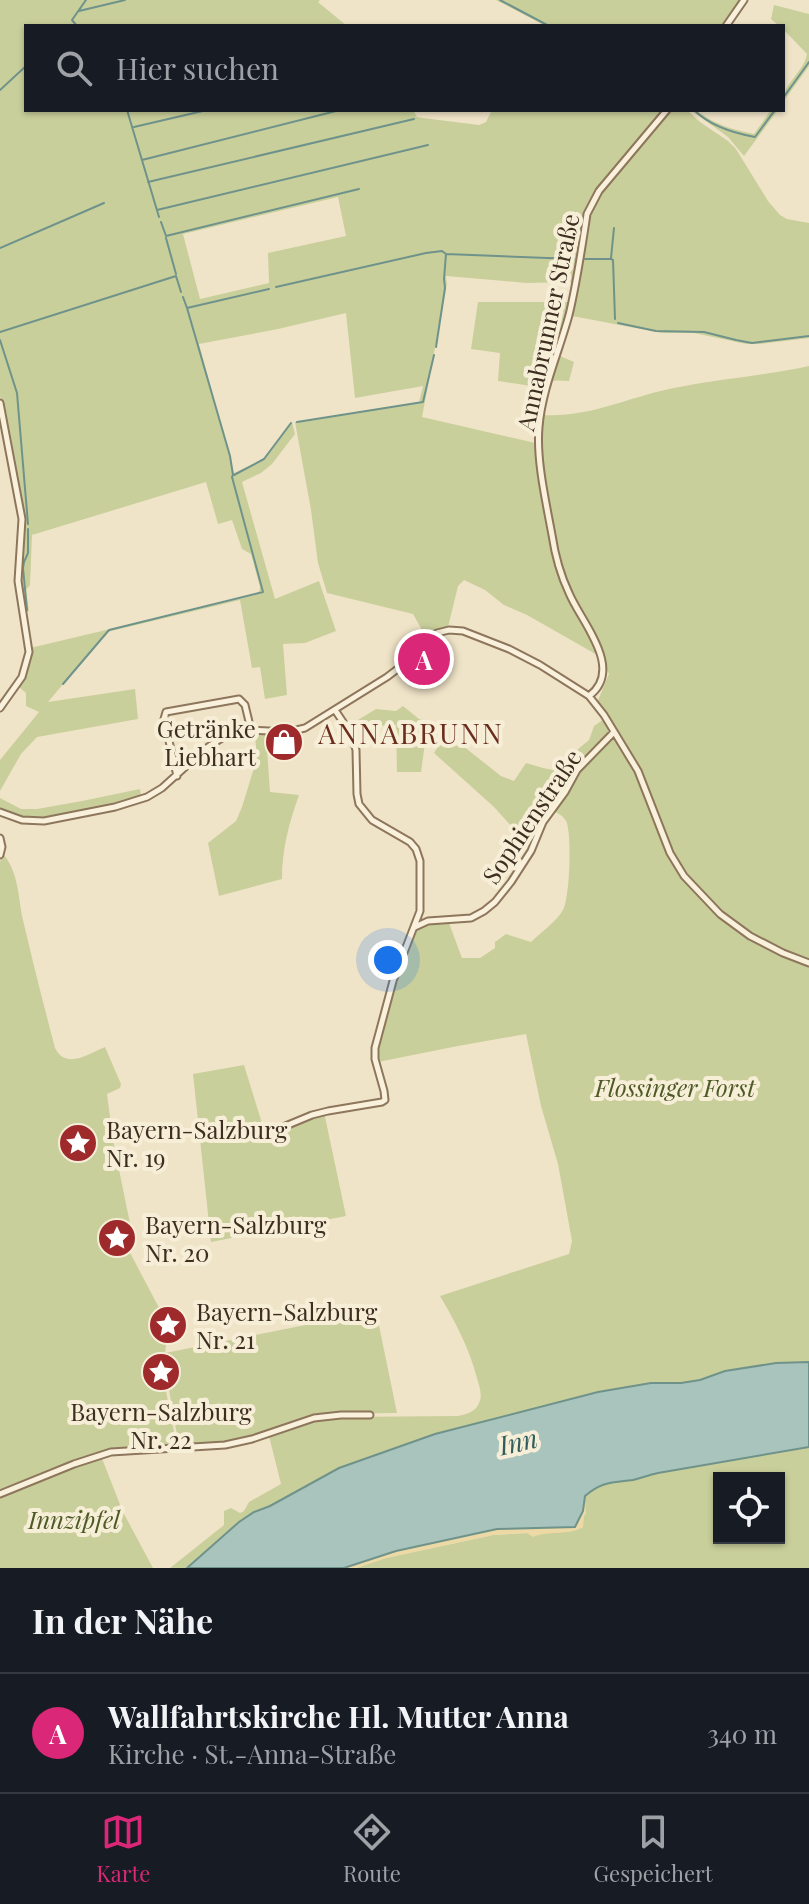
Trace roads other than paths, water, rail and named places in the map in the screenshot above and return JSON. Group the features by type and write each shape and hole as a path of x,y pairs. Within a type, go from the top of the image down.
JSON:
{"street":[{"path":"727,24 744,0"},
{"name":"Annabrunner Straße","path":"589,696 600,683 603,662 559,568 540,462 540,413 569,314 592,201 665,112"},
{"path":"0,403 22,519 18,581 29,644 28,661 22,677 0,708"},
{"path":"0,812 16,819 38,821 130,803 162,788 213,744 235,733 251,730 293,732 312,725 387,677 432,637 449,630 472,633 556,673 589,696 600,708 638,771 670,853 694,888 720,914 750,936 809,963"},
{"path":"177,776 164,719 166,712 239,699 245,705 251,730"},
{"path":"271,1132 312,1115 385,1100 375,1048 390,990 420,911 420,868 416,849 406,839 372,820 359,804 356,750 351,734 335,710"},
{"name":"Sophienstraße","path":"415,927 428,921 471,918 495,902 531,851 543,822 577,770 614,732"},
{"path":"0,838 0,855"},
{"path":"420,911 428,921"},
{"path":"0,1494 111,1452 225,1445 314,1418 370,1415"}],"water":[{"name":"Inn","path":"809,1362 809,1447 602,1485 585,1496 583,1511 575,1527 497,1529 396,1551 344,1568 187,1568 254,1512 339,1468 435,1434 598,1392 651,1383 700,1380 725,1371 776,1363"}],"waterway":[{"path":"75,24 72,20 86,0"},
{"path":"79,11 125,0"},
{"path":"500,0 545,24"},
{"path":"785,95 809,62"},
{"path":"0,90 24,68"},
{"path":"128,112 159,217"},
{"path":"134,127 198,112"},
{"path":"142,160 332,112"},
{"path":"697,112 722,128 755,137 774,112"},
{"path":"148,182 414,119"},
{"path":"157,210 428,145"},
{"path":"161,222 166,236 359,189"},
{"path":"0,248 104,203"},
{"path":"611,258 614,228"},
{"path":"166,238 176,274"},
{"path":"276,287 442,251 446,254 574,259"},
{"path":"436,347 445,288 446,254"},
{"path":"585,259 613,260 615,319"},
{"path":"0,332 176,276 181,292"},
{"path":"183,297 187,308 269,289"},
{"path":"63,684 109,630 263,592 232,477 230,456 187,308"},
{"path":"618,323 656,331 704,332 752,343 809,336"},
{"path":"0,340 17,393 28,524"},
{"path":"297,422 423,402 434,355"},
{"path":"234,475 264,459 291,423"},
{"path":"27,610 23,568 28,553 28,529"}],"place":[{"name":"Wallfahrtskirche Hl. Mutter Anna","path":"424,659"},
{"name":"Getränke Liebhart","path":"284,742"},
{"name":"Bayern-Salzburg Nr. 19","path":"78,1143"},
{"name":"Bayern-Salzburg Nr. 20","path":"117,1238"},
{"name":"Bayern-Salzburg Nr. 21","path":"168,1325"},
{"name":"Bayern-Salzburg Nr. 22","path":"161,1372"}],"district":[{"name":"ANNABRUNN","path":"411,732"}],"park label":[{"name":"Flossinger Forst","path":"675,1087"},
{"name":"Innzipfel","path":"74,1519"}]}
